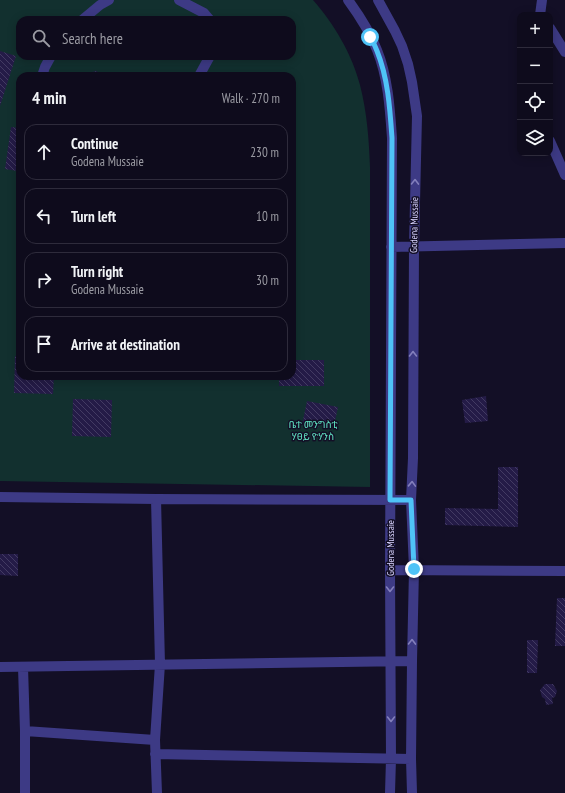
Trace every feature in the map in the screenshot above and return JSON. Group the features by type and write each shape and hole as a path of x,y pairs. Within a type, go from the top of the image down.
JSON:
{"street":[{"path":"87,16 109,0"},
{"path":"179,0 204,13 207,16"},
{"name":"Godena Mussaie","path":"348,0 363,22 377,50 386,86 392,138 390,793"},
{"name":"Godena Mussaie","path":"378,0 402,46 408,64 417,116 414,246 413,450 411,500 414,569 411,760 412,793"},
{"path":"541,12 542,0"},
{"path":"553,33 565,52"},
{"path":"43,72 49,60"},
{"path":"201,72 208,60"},
{"path":"553,148 565,175"},
{"path":"391,246 565,243"},
{"path":"0,497 411,500"},
{"path":"156,499 160,664 155,740 157,793"},
{"path":"390,570 565,571"},
{"path":"0,667 412,660"},
{"path":"23,666 25,793"},
{"path":"25,731 155,740"},
{"path":"155,754 411,760"}],"green space":[{"name":"ቤተ መንግስቲ ሃፀይ ዮሃንስ","path":"0,0 313,0 328,19 347,51 357,73 364,105 369,147 370,487 0,481"}],"building":[{"path":"0,51 16,56 0,106"},
{"path":"11,127 16,128 16,171 5,169"},
{"path":"15,356 16,380 54,380 53,394 14,393"},
{"path":"296,360 324,360 324,386 279,386 279,380 296,380"},
{"path":"486,396 488,421 465,423 462,400"},
{"path":"73,399 112,400 111,437 72,436"},
{"path":"307,401 338,407 334,426 319,423 318,428 302,425"},
{"path":"498,467 518,467 518,527 445,525 445,508 498,509"},
{"path":"0,554 18,554 18,576 0,575"},
{"path":"557,598 565,598 565,646 555,646"},
{"path":"527,640 538,640 537,673 527,673"},
{"path":"545,684 553,684 557,691 555,697 552,698 553,704 546,705 545,699 542,697 540,690"}],"route":[{"path":"370,37 377,50 385,79 392,138 390,500 411,500 414,569"}]}
